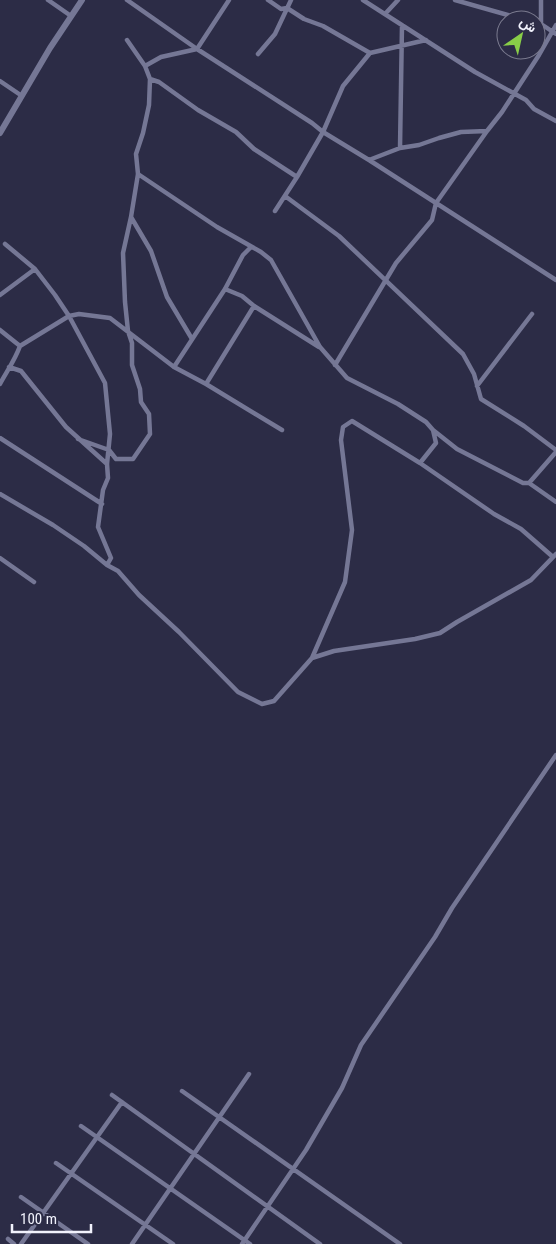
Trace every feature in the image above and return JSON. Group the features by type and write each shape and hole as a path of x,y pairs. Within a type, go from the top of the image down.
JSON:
{"main road":[{"path":"0,133 50,48 82,0"}],"street":[{"path":"48,0 71,16"},
{"path":"127,0 197,49 323,132 556,280"},
{"path":"145,66 161,57 197,49 229,0"},
{"path":"268,0 281,9 287,8 304,19 322,26 370,53"},
{"path":"258,54 275,34 291,0"},
{"path":"363,0 475,72 526,100 534,109 556,121"},
{"path":"385,14 398,0"},
{"path":"458,1 496,12"},
{"path":"400,148 402,25"},
{"path":"335,365 396,263 432,220 436,203 514,94 554,32 556,25"},
{"path":"78,439 109,450 116,459 133,459 150,434 149,414 141,402 140,389 132,365 132,343 128,331 125,302 123,253 138,174 136,154 144,133 149,105 150,80 145,66 127,40"},
{"path":"275,211 297,178 323,132 343,86 370,53 426,40"},
{"path":"150,80 159,82 198,110 236,132 254,149 297,178"},
{"path":"0,81 22,96"},
{"path":"369,160 400,148 419,145 461,132 487,131"},
{"path":"138,174 271,260 320,347 347,378 398,404 426,422 457,449 523,484 529,483 556,451 524,426 481,399 474,374 463,354 339,236 285,196"},
{"path":"131,217 151,251 167,297 192,339"},
{"path":"5,244 35,269 69,316 105,383 110,434 107,464 108,478 103,490 98,527 112,558 107,565"},
{"path":"174,367 225,289 243,255 251,247"},
{"path":"0,295 35,269"},
{"path":"225,289 242,296 254,306 320,347"},
{"path":"206,384 254,306"},
{"path":"0,384 16,358 20,346 69,316 79,314 110,318 174,367 282,430"},
{"path":"477,386 532,314"},
{"path":"0,330 20,346"},
{"path":"9,367 21,371 66,427 107,464"},
{"path":"0,494 53,525 118,571 139,595 179,632 238,692 262,704 274,701 312,658 344,582 352,530 341,440 343,427 352,421 420,463 494,514 521,529 554,555 531,580 440,633 415,639 334,651 312,658"},
{"path":"420,463 436,443 433,430"},
{"path":"0,438 102,504"},
{"path":"529,483 556,502"},
{"path":"0,558 34,582"},
{"path":"244,1242 294,1168 342,1088 361,1045 556,755"},
{"path":"132,1244 249,1074"},
{"path":"182,1091 400,1244"},
{"path":"112,1095 320,1244"},
{"path":"21,1244 122,1102"},
{"path":"81,1126 244,1242 250,1244"},
{"path":"56,1163 173,1244"},
{"path":"22,1197 88,1244"},
{"path":"8,1239 14,1244"}]}
